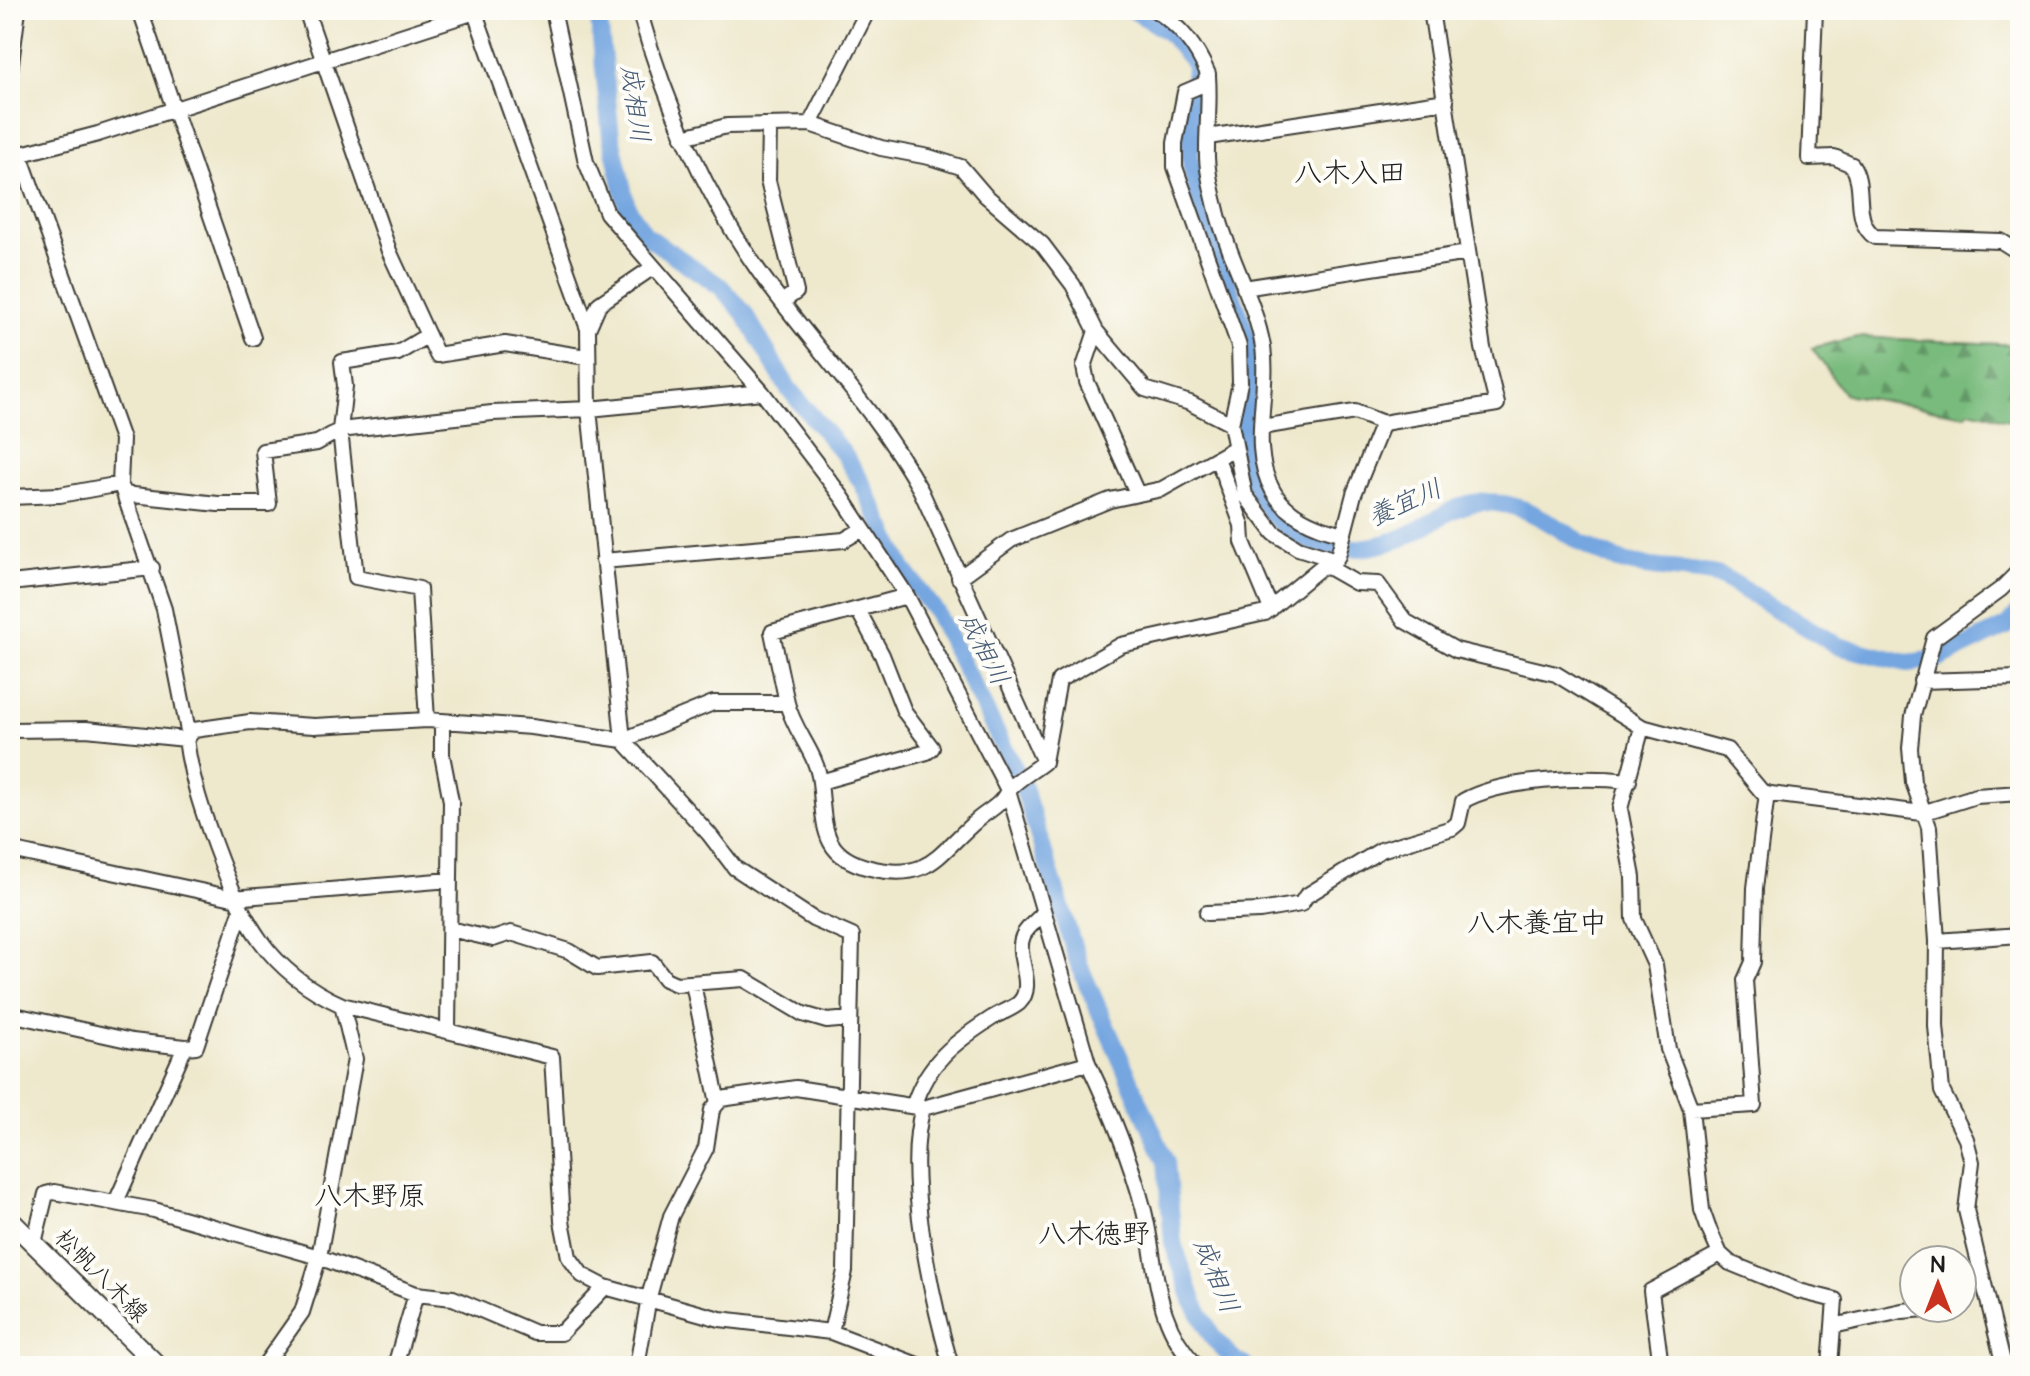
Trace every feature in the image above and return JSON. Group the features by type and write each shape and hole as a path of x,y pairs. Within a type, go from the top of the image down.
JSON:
{"main road":[{"name":"松帆八木線","path":"10,1220 158,1366"}],"street":[{"path":"10,71 18,10"},
{"path":"140,10 253,338"},
{"path":"306,10 389,251 437,355 505,344 586,357"},
{"path":"553,10 586,162 607,213 762,392 863,529 907,596 1011,787 1088,1063 1143,1207 1161,1310 1185,1354 1197,1366"},
{"path":"639,10 683,137 737,239 782,302 901,454 921,491 1040,765"},
{"path":"810,124 868,10"},
{"path":"1155,10 1176,26 1197,49 1206,79 1207,161 1218,215 1263,351 1261,453 1275,495 1300,517 1344,534"},
{"path":"1261,427 1355,412 1383,423 1497,404 1483,348 1431,10"},
{"path":"1815,10 1809,158 1834,157 1852,165 1860,184 1861,214 1868,232 1875,237 2001,241 2019,246"},
{"path":"588,329 476,11 174,110 15,156 122,439 122,489 152,568 175,650 192,783 237,905 275,959 315,993 342,1005 552,1057 562,1221 569,1257 582,1275 605,1287 720,1319 831,1332 920,1366"},
{"path":"1206,79 1185,92 1175,143 1175,167 1239,346 1240,383 1234,416 1233,449 1245,495 1266,524 1298,548 1334,561 1356,583 1378,584 1405,621 1456,650 1556,674 1642,727 1727,750 1767,793 1922,813 1976,796 2020,793"},
{"path":"1208,137 1446,101"},
{"path":"683,137 727,126 810,124 881,148 961,167 985,195 1042,244 1073,285 1096,331 1152,394 1234,416 1263,401"},
{"path":"769,126 768,181 796,292 782,302"},
{"path":"1244,288 1468,253"},
{"path":"652,268 599,304 588,329 586,357 603,561 623,740 709,834 735,868 813,919 852,936 845,1271 831,1332"},
{"path":"1096,331 1084,367 1087,382 1137,493"},
{"path":"427,720 419,589 356,577 340,430 345,386 342,362 398,353 428,335"},
{"path":"10,497 122,489 218,504 269,504 263,451 317,443 340,430 492,413 589,409 762,392"},
{"path":"907,596 772,632 787,703 797,732 818,766 824,825 831,845 862,866 894,874 930,864 946,853 973,823 1002,802 1011,787 1040,765 1059,680 1121,645 1271,609 1320,568 1334,561 1354,494 1383,423"},
{"path":"959,578 1011,540 1100,504 1162,489 1233,449"},
{"path":"1217,458 1242,525 1243,542 1271,609"},
{"path":"603,561 844,540 863,529"},
{"path":"10,583 152,568"},
{"path":"2004,1366 1966,1210 1972,1162 1966,1139 1942,1091 1936,1026 1937,941 1929,827 1913,782 1910,748 1929,651 1940,630 2001,589 2020,570"},
{"path":"820,782 932,748 904,711 882,655 858,610"},
{"path":"1924,674 2020,678"},
{"path":"188,738 194,730 250,722 314,726 427,720 531,727 623,740 713,703 787,703"},
{"path":"442,721 442,755 451,801 448,1029"},
{"path":"1642,727 1620,809 1633,877 1634,919 1655,965 1668,1049 1691,1109 1702,1210 1720,1254 1730,1263 1799,1291 1835,1300 1830,1366"},
{"path":"10,730 86,729 188,738"},
{"path":"1207,913 1274,910 1301,904 1306,896 1381,850 1452,828 1458,823 1463,801 1491,789 1547,780 1629,781"},
{"path":"1691,1109 1754,1105 1745,980 1753,962 1755,888 1767,793"},
{"path":"10,850 237,905 450,880"},
{"path":"10,1014 132,1041 196,1046 237,905"},
{"path":"951,1366 936,1316 916,1175 918,1106 924,1078 938,1059 959,1039 1020,1002 1026,987 1021,943 1024,934 1044,913"},
{"path":"450,929 488,939 511,933 569,951 597,968 652,962 665,979 693,984 744,979 803,1014 827,1021 850,1019"},
{"path":"1937,941 2020,935"},
{"path":"693,984 708,1071 718,1103"},
{"path":"264,1366 302,1312 319,1257 355,1059 342,1005"},
{"path":"116,1202 185,1047"},
{"path":"637,1366 649,1297 671,1216 706,1148 712,1110 721,1099 796,1088 918,1106 1088,1063"},
{"path":"34,1243 46,1194 54,1192 116,1202 319,1257 416,1294 453,1298 535,1333 561,1333 605,1287"},
{"path":"1661,1366 1651,1291 1720,1254"},
{"path":"1978,1279 1982,1275"},
{"path":"395,1366 416,1294"},
{"path":"1833,1326 1898,1312"}],"green space":[{"path":"1857,337 2020,345 2020,421 1976,411 1965,415 1844,394 1812,348"}],"waterway":[{"name":"成相川","path":"598,10 611,137 627,207 645,235 721,287 744,313 788,388 843,453 862,483 903,569 936,612 1023,786 1079,965 1166,1162 1173,1243 1194,1303 1213,1338 1235,1361 1245,1366"},
{"name":"養宜川","path":"1133,10 1168,32 1195,64 1190,157 1196,193 1251,348 1244,421 1248,463 1257,490 1271,512 1290,530 1312,542 1337,548 1365,547 1396,540 1450,511 1472,503 1505,504 1540,517 1586,545 1621,561 1723,577 1838,646 1907,663 1939,659 2007,626 2020,612"}],"district":[{"name":"八木入田","path":"1350,173"},
{"name":"八木養宜中","path":"1537,923"},
{"name":"八木野原","path":"370,1196"},
{"name":"八木徳野","path":"1094,1234"}]}
